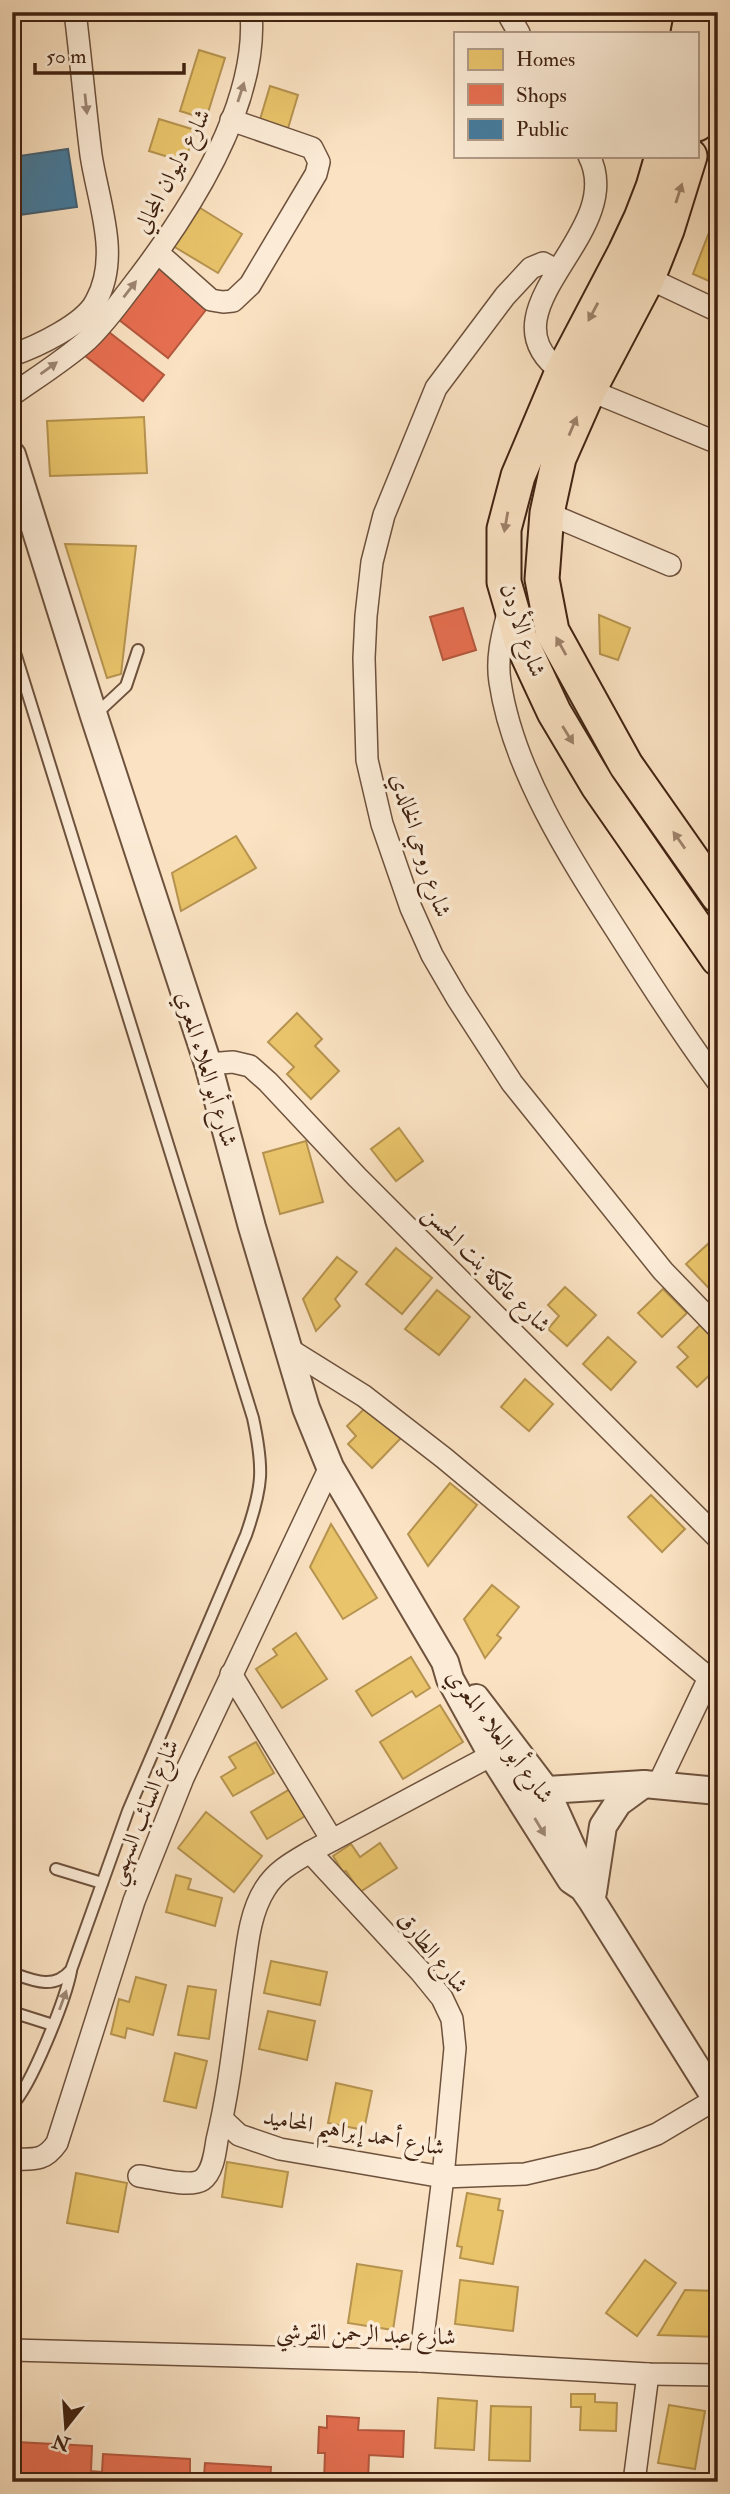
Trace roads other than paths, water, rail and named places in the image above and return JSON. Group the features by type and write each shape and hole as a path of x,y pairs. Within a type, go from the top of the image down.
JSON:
{"highway":[{"path":"688,32 692,12"},
{"path":"698,119 718,22"},
{"name":"شارع الأردن","path":"661,158 653,187 575,381 547,513 542,579 552,631 626,765 718,896"},
{"name":"شارع الأردن","path":"689,158 667,230 648,278 575,381 518,476 504,529 503,582 522,641 554,712 598,786 718,959"}],"street":[{"path":"75,12 108,262 85,328"},
{"name":"شارع دليوان المجالي","path":"12,355 85,328 158,253 196,190 231,120 249,60 253,27 251,12"},
{"path":"507,12 518,32"},
{"path":"158,253 211,300 233,301 250,285 316,174 319,162 312,148 231,120"},
{"path":"590,158 597,176 590,219 556,270 542,298 536,341 549,362 575,381 718,443"},
{"name":"شارع روحي الخالدي","path":"556,270 543,263 531,268 483,323 436,388 384,515 372,562 366,616 364,658 367,760 382,824 411,908 432,956 457,998 512,1083 663,1271 718,1328"},
{"path":"648,278 718,311"},
{"name":"شارع دليوان المجالي","path":"12,395 86,341 85,328"},
{"name":"شارع أبو العلاء المعري","path":"12,455 208,1064 306,1408 330,1467 445,1662 450,1679 492,1755 518,1792 571,1880 588,1894"},
{"path":"547,513 670,565"},
{"path":"510,607 499,647 499,680 506,711 531,782 584,880 684,1036 718,1082"},
{"name":"شارع عاتكة بنت الحسن","path":"208,1064 233,1062 250,1066 268,1082 357,1177 718,1538"},
{"path":"287,1348 364,1395 709,1678 651,1784 618,1803 603,1826 588,1894"},
{"name":"شارع السائب السهمي","path":"12,2159 41,2158 49,2154 57,2143 134,1901 183,1777 330,1467"},
{"name":"شارع أبو العلاء المعري","path":"445,1662 459,1675 546,1790 583,1873 588,1894 717,2101"},
{"path":"231,1674 332,1840"},
{"path":"139,2176 185,2183 200,2182 211,2166 223,2120 245,1961 256,1908 264,1890 274,1877 284,1867 310,1852 492,1755"},
{"path":"518,1792 651,1784 717,1791"},
{"name":"شارع الطارق","path":"310,1852 420,1971 442,1998 452,2019 455,2048 443,2177 420,2361"},
{"name":"شارع أحمد إبراهيم المحاميد","path":"223,2120 239,2135 280,2149 443,2177 525,2174 594,2158 657,2134 717,2101"},
{"name":"شارع عبد الرحمن القرشي","path":"12,2350 420,2361 648,2374 718,2375"},
{"path":"634,2482 648,2374"}],"lane":[{"path":"12,643 253,1418 262,1475 246,1535 128,1811 71,1970 66,1995 26,2085 12,2105"},
{"path":"94,716 126,685 138,650"},
{"path":"56,1869 102,1883"},
{"path":"12,1973 40,1983 50,1983 58,1981 71,1970"},
{"path":"12,2012 53,2025"},
{"path":"12,2081 26,2085"}]}
